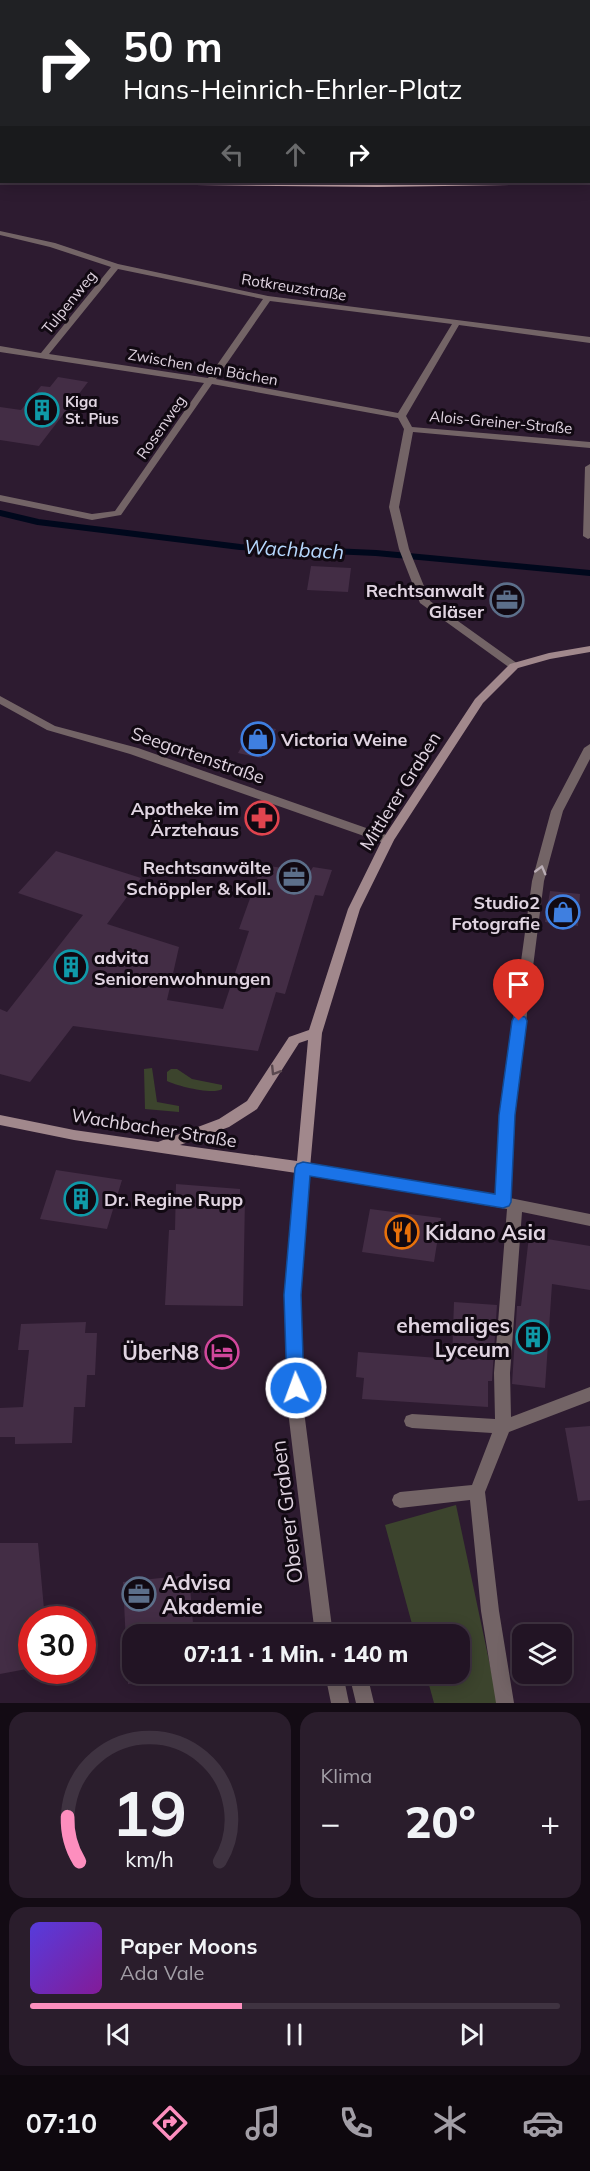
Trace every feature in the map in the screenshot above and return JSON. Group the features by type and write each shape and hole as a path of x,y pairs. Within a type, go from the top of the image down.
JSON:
{"main road":[{"path":"281,183 441,183"}],"street":[{"name":"Rotkreuzstraße","path":"0,233 52,245 116,266 268,298 590,340"},
{"name":"Tulpenweg","path":"44,355 116,266"},
{"name":"Rosenweg","path":"0,498 92,517 118,513 268,298"},
{"path":"456,324 400,416 409,429 394,507 410,568 425,603 514,666"},
{"name":"Zwischen den Bächen","path":"0,349 210,381 400,416"},
{"name":"Alois-Greiner-Straße","path":"409,429 590,445"},
{"path":"588,536 590,467"},
{"name":"Mittlerer Graben","path":"303,1168 315,1033 354,909 388,840 479,701 514,666 590,648"},
{"name":"Seegartenstraße","path":"2,703 51,728 134,751 388,840"},
{"path":"505,1703 490,1611 477,1492 504,1427 502,1373 509,1203 507,1115 538,881 556,811 590,748"},
{"path":"159,1147 224,1123 252,1105 294,1041 315,1033"},
{"name":"Wachbacher Straße","path":"0,1120 74,1135 303,1168"},
{"path":"303,1168 509,1203 590,1220"},
{"name":"Oberer Graben","path":"303,1168 292,1295 296,1411 323,1624"},
{"path":"412,1421 504,1427 590,1394"},
{"path":"400,1500 477,1492"},
{"path":"336,1684 340,1703"},
{"path":"360,1684 365,1703"}],"green space":[{"path":"152,1068 157,1102 179,1106 179,1112 145,1109 144,1069"},
{"path":"177,1069 192,1079 222,1085 222,1089 211,1091 172,1083 167,1081 167,1072"},
{"path":"456,1505 498,1703 434,1703 429,1684 470,1684 470,1624 412,1624 385,1525"}],"building":[{"name":"Kiga St. Pius","path":"58,377 88,382 39,446 0,440 0,407 21,410 41,386 50,387"},
{"path":"311,566 351,568 348,592 307,590"},
{"name":"Victoria Weine","path":"253,725 276,729 261,758 238,753"},
{"path":"56,851 141,878 107,924 179,947 167,1000 223,1009 249,931 239,929 262,865 310,872 313,867 332,870 323,896 315,895 285,994 276,992 258,1051 73,1026 30,1082 0,1074 0,1009 7,1012 83,915 18,893"},
{"name":"Studio2 Fotografie","path":"550,891 580,894 578,926 545,922"},
{"name":"Dr. Regine Rupp","path":"56,1170 122,1180 107,1229 40,1219"},
{"path":"176,1184 240,1189 240,1197 245,1198 243,1306 165,1305 169,1230 175,1230"},
{"name":"Kidano Asia","path":"370,1209 441,1218 434,1262 362,1252"},
{"name":"ehemaliges Lyceum","path":"529,1236 590,1246 590,1290 552,1284 545,1388 512,1384 517,1306 521,1306"},
{"path":"454,1302 497,1305 492,1381 488,1381 488,1407 362,1399 364,1378 356,1377 358,1352 452,1359"},
{"path":"86,1322 85,1333 97,1333 95,1375 87,1375 85,1407 74,1407 72,1443 15,1444 15,1437 0,1437 0,1408 23,1407 29,1350 18,1350 21,1324"},
{"path":"590,1426 590,1500 578,1501 565,1428"},
{"path":"0,1543 38,1543 44,1606 18,1606 18,1671 0,1674"},
{"path":"189,1575 193,1624 125,1624 123,1582"}],"waterway":[{"name":"Wachbach","path":"0,513 38,522 240,547 376,553 590,573"}],"place":[{"name":"Kiga St. Pius","path":"42,410"},
{"name":"Rechtsanwalt Gläser","path":"507,600"},
{"name":"Victoria Weine","path":"258,739"},
{"name":"Apotheke im Ärztehaus","path":"262,818"},
{"name":"Rechtsanwälte Schöppler & Koll.","path":"294,877"},
{"name":"Studio2 Fotografie","path":"563,912"},
{"name":"advita Seniorenwohnungen","path":"71,967"},
{"name":"Dr. Regine Rupp","path":"81,1199"},
{"name":"Kidano Asia","path":"402,1232"},
{"name":"ehemaliges Lyceum","path":"533,1337"},
{"name":"ÜberN8","path":"222,1352"},
{"name":"Advisa Akademie","path":"139,1594"}],"route":[{"path":"296,1388 292,1295 303,1168 503,1202 507,1115 519,1021"}]}
